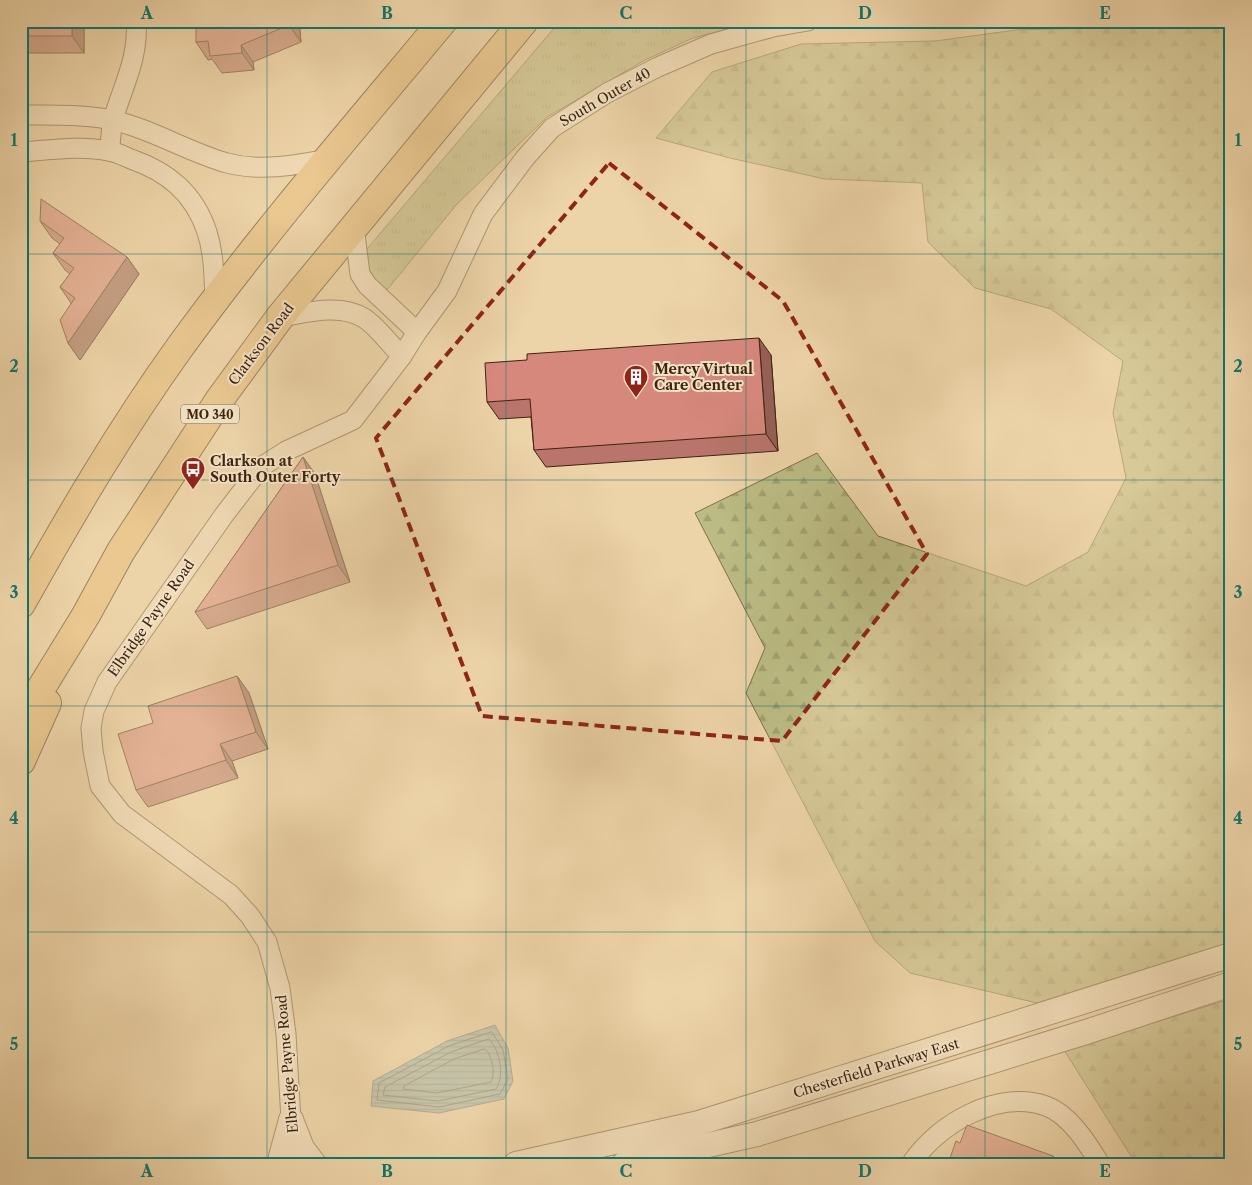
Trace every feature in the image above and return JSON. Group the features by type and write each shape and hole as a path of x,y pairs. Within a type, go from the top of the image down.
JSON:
{"main road":[{"path":"21,604 109,453 147,395 215,300 443,21"},
{"name":"Clarkson Road","path":"21,722 86,615 122,551 220,399 280,317 524,21"},
{"path":"21,761 86,615"}],"street":[{"path":"109,151 113,120 134,62 138,39 136,21"},
{"name":"South Outer 40","path":"402,356 416,332 448,291 483,214 524,158 552,128 607,93 658,67 711,44 808,21"},
{"path":"21,115 62,115 113,120 227,163 256,168 281,168 329,159"},
{"path":"21,152 66,149 109,151 154,168 179,184 196,206 207,232 213,257 215,300"},
{"path":"354,226 360,274 367,285 416,332"},
{"path":"280,317 326,310 346,311 364,318 402,356"},
{"name":"Elbridge Payne Road","path":"298,1164 291,1120 286,1034 280,988 267,942 250,916 231,895 122,814 110,800 100,786 93,751 91,728 94,711 107,682 123,657 261,468 286,451 353,420 402,356"},
{"name":"Chesterfield Parkway East","path":"516,1164 699,1123 1231,955"},
{"name":"Chesterfield Parkway East","path":"624,1164 757,1134 1076,1035 1231,984"},
{"path":"911,1164 919,1151 948,1125 980,1110 1021,1100 1047,1106 1068,1121 1100,1164"},
{"path":"280,1164 291,1120"},
{"path":"291,1120 302,1148 314,1164"}],"highlighted area":[{"path":"609,163 783,301 927,554 782,741 482,716 376,438"}],"green space":[{"path":"560,21 758,21 693,38 645,60 547,117 457,204 387,290 374,289 356,262"},
{"path":"1231,24 1231,942 1037,1003 910,973 875,941 746,693 765,648 695,513 817,453 878,536 1026,586 1088,552 1126,478 1113,413 1123,361 1051,309 975,288 928,242 922,183 825,179 730,158 656,138 712,72 801,44 935,41 1016,30"},
{"path":"1231,999 1231,1164 1136,1164 1064,1050"}],"water":[{"path":"495,1025 508,1048 513,1081 504,1099 439,1113 371,1106 373,1081 447,1041"}],"building":[{"path":"21,21 72,21 72,36 21,36"},
{"path":"196,21 289,21 289,25 241,45 242,53 210,56 208,41 196,42"},
{"path":"41,199 127,257 68,343 60,320 75,298 60,287 74,268 53,253 64,238 40,221"},
{"name":"Mercy Virtual Care Center","path":"759,338 766,434 534,450 530,399 487,402 485,363 527,360 527,354"},
{"path":"303,457 338,565 195,612"},
{"path":"237,676 256,732 220,744 226,760 136,790 118,734 153,723 148,706"},
{"path":"967,1125 1053,1156 1051,1164 948,1164 956,1141 960,1143"}],"place":[{"name":"Mercy Virtual Care Center","path":"636,398"},
{"name":"Clarkson at South Outer Forty","path":"193,490"}]}
